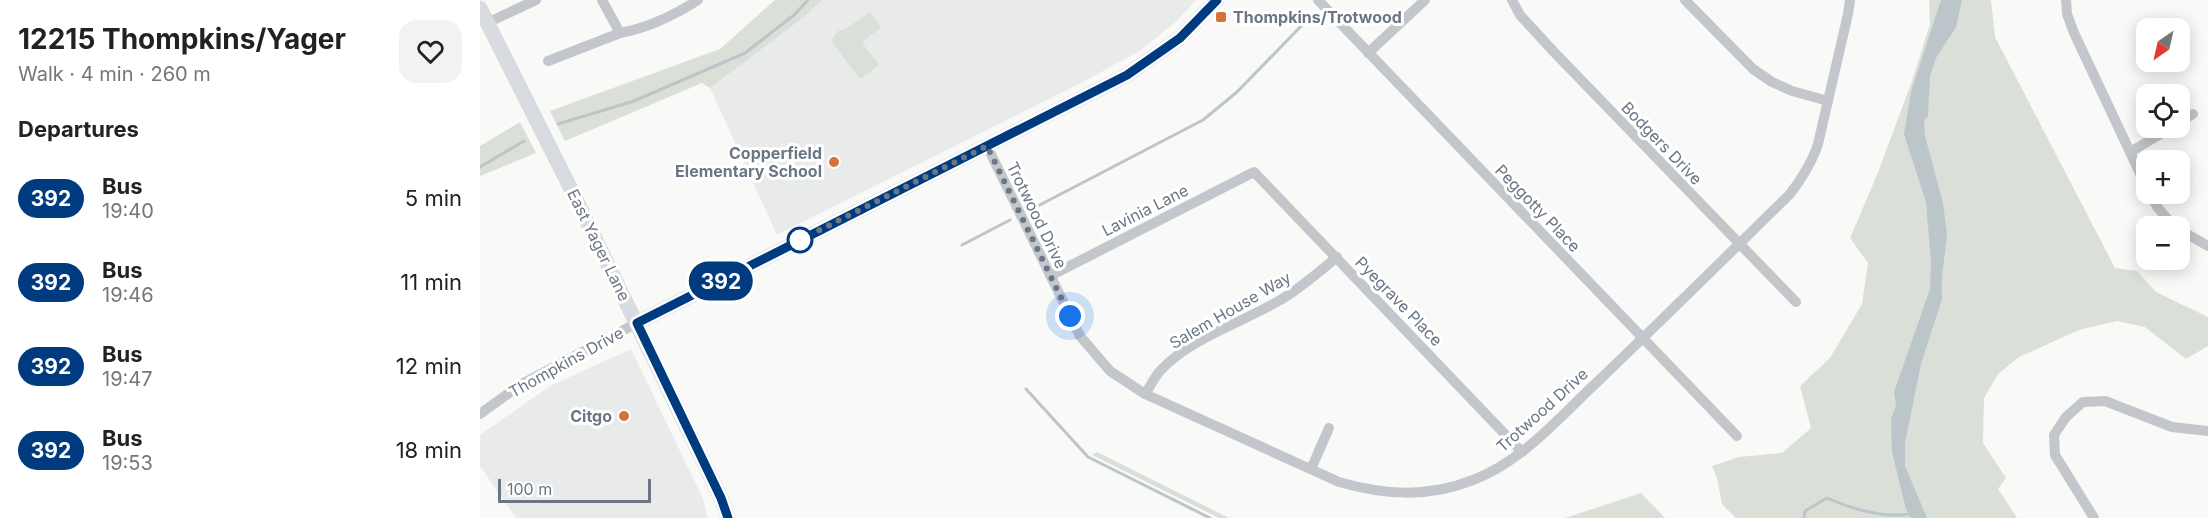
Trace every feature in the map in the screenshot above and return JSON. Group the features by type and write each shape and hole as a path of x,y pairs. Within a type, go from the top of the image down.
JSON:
{"street":[{"path":"488,23 536,0"},
{"path":"602,0 620,33"},
{"path":"548,61 620,33 638,30 698,0"},
{"name":"Thompkins Drive","path":"480,414 519,385 1148,62 1188,32 1217,0"},
{"name":"Peggotty Place","path":"1318,0 1737,436"},
{"path":"1368,53 1425,0"},
{"name":"Bodgers Drive","path":"1512,0 1520,15 1554,52 1796,302"},
{"path":"1686,0 1753,69 1772,82 1792,91 1828,101"},
{"name":"Trotwood Drive","path":"987,146 1080,336 1110,370 1128,385 1339,482 1367,490 1421,493 1450,488 1474,480 1497,469 1522,452 1790,194 1813,161 1850,0"},
{"path":"2066,0 2067,14 2074,33 2136,165"},
{"name":"East Yager Lane","path":"480,8 637,323 721,498 728,518"},
{"path":"2130,152 2154,138"},
{"name":"Lavinia Lane","path":"1050,276 1254,172"},
{"name":"Pyegrave Place","path":"1254,172 1522,452"},
{"path":"2156,204 2165,216"},
{"path":"2190,236 2208,246"},
{"name":"Salem House Way","path":"1145,394 1160,372 1190,347 1282,299 1307,283 1337,257"},
{"path":"2094,518 2055,455 2054,435 2066,417 2083,402 2104,400 2172,427 2208,431"},
{"path":"1311,470 1329,428"}],"shaded area":[{"path":"775,0 822,0 803,18 710,88 702,83 565,141 550,111 720,49"},
{"name":"Copperfield Elementary School","path":"822,0 1196,0 1178,20 1141,50 1081,83 777,235 710,88 803,18"},
{"path":"1929,0 1991,0 1995,37 2115,268 2137,271 2156,292 2208,317 2208,346 2186,359 2145,327 2117,321 2079,330 2019,357 1998,374 1984,398 1983,443 2006,478 1998,489 2017,518 1736,518 1722,504 1712,466 1739,457 1782,453 1811,428 1800,386 1830,358 1862,304 1868,263 1850,238 1877,175 1911,84 1930,24"},
{"path":"1941,0 1962,0 1956,27 1936,58 1930,76 1928,116 1924,121 1925,136 1943,203 1947,235 1942,299 1921,364 1905,443 1905,466 1927,518 1911,518 1906,509 1892,452 1891,419 1896,406 1894,392 1930,289 1931,262 1926,202 1904,134 1911,92"},
{"path":"870,12 881,28 863,41 863,44 879,65 860,79 831,41 838,31 847,28"},
{"path":"520,122 536,153 480,176 480,146"},
{"path":"631,349 703,499 708,518 516,518 480,466 480,435 550,386"},
{"path":"1097,452 1229,518 1219,518 1092,455"},
{"path":"1641,493 1665,518 1565,518"}],"waterway":[{"path":"558,124 634,101 745,53 794,15 808,0"},
{"path":"1032,209 1203,120 1237,92 1308,19"},
{"path":"480,167 524,141"},
{"path":"962,245 1010,220"},
{"path":"1026,389 1088,457 1210,518"},
{"path":"1804,518 1805,511 1827,498 1868,512 1889,515 1910,514"}],"bus line":[{"name":"392","path":"728,518 721,498 637,323 1127,75 1188,32 1217,0"}],"place":[{"name":"Thompkins/Trotwood","path":"1221,17"},
{"name":"Copperfield Elementary School","path":"834,162"},
{"name":"Citgo","path":"624,416"}],"route":[{"path":"800,240 987,146 1070,316"}]}
